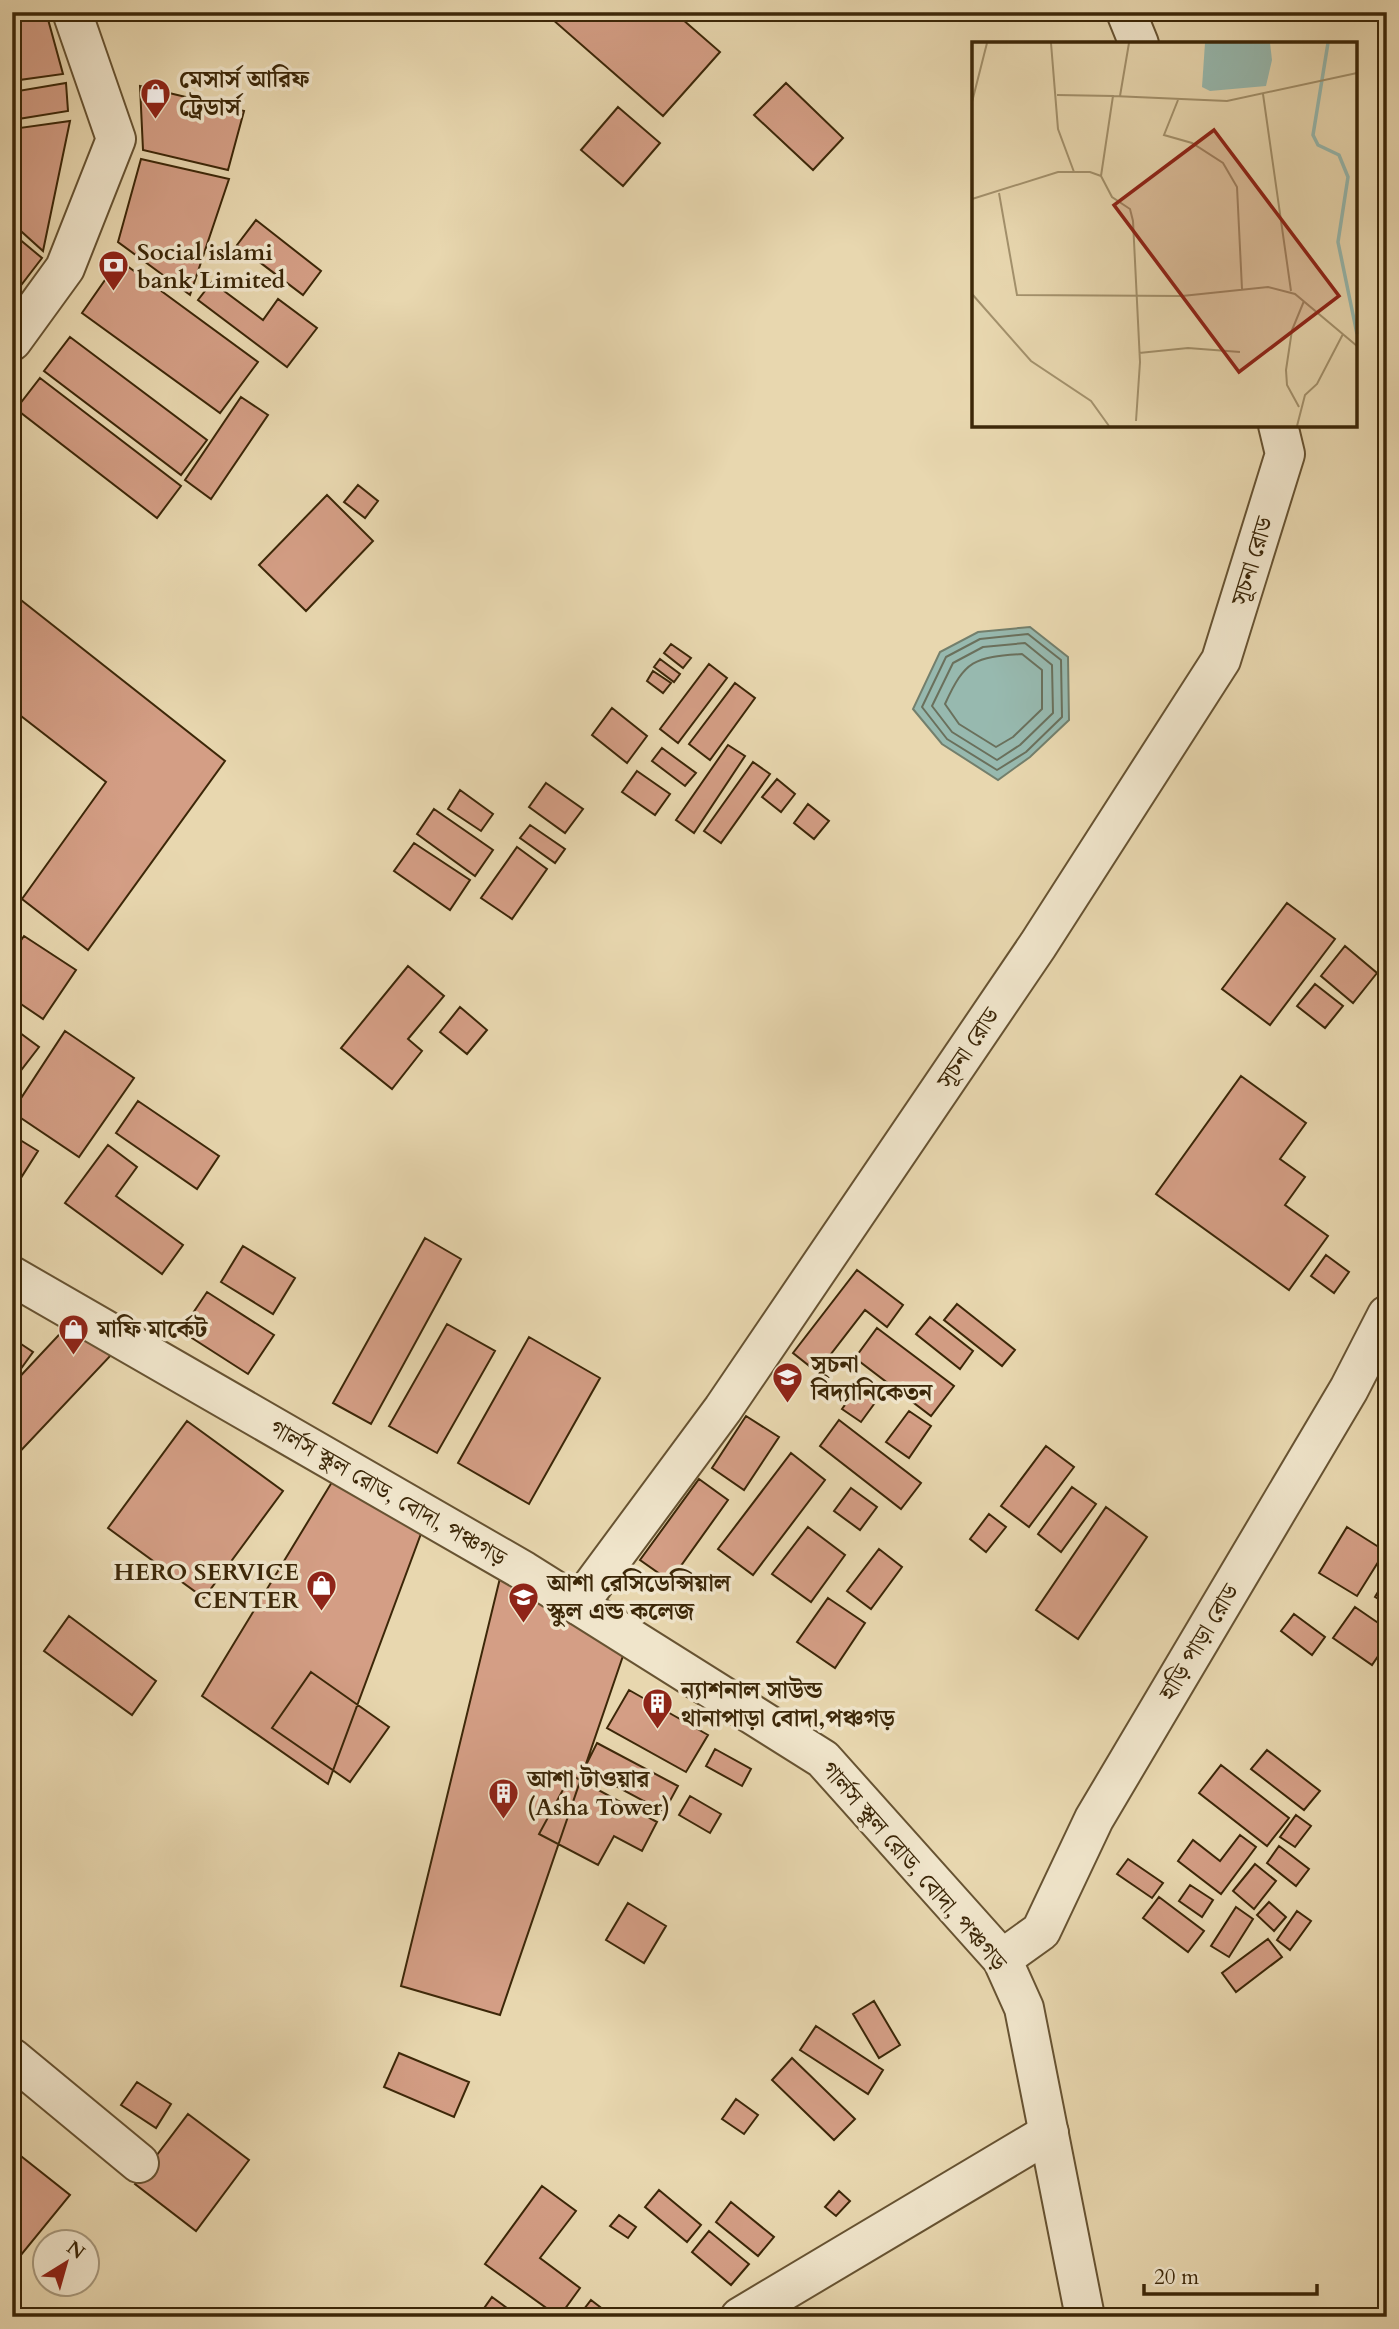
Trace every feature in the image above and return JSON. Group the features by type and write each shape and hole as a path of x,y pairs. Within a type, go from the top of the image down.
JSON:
{"street":[{"path":"12,341 65,268 116,139 72,12"},
{"path":"1126,12 1138,42"},
{"name":"সূচনা রোড","path":"578,1605 723,1409 1030,956 1221,660 1281,440"},
{"name":"গার্লস স্কুল রোড, বোদা, পঞ্চগড়","path":"12,1276 578,1605 823,1759 1002,1959 1024,2008 1085,2317"},
{"name":"হাড়ি পাড়া রোড","path":"1002,1959 1041,1931 1094,1819 1342,1401 1387,1315"},
{"path":"12,2058 139,2163"},
{"path":"740,2317 1049,2133"}],"water":[{"path":"1030,627 1068,657 1069,720 1030,757 998,780 942,744 913,709 940,652 978,632"}],"building":[{"path":"12,12 46,12 63,74 12,81"},
{"path":"558,12 674,12 720,52 663,116 552,19"},
{"path":"66,83 68,111 12,120 12,92"},
{"path":"786,83 843,138 813,170 754,115"},
{"path":"140,86 244,111 228,170 143,150"},
{"path":"618,107 660,143 623,186 581,150"},
{"path":"70,121 43,251 12,223 12,129"},
{"path":"141,159 229,179 190,295 118,242"},
{"path":"256,220 321,271 303,295 237,245"},
{"path":"12,233 42,258 12,297"},
{"path":"119,260 258,362 220,413 82,313"},
{"path":"212,282 263,320 278,299 317,328 287,367 198,300"},
{"path":"70,337 207,440 181,475 44,371"},
{"path":"40,378 181,486 157,518 16,409"},
{"path":"241,397 268,415 211,499 185,480"},
{"path":"358,485 378,501 365,518 344,502"},
{"path":"327,495 373,541 306,611 259,565"},
{"path":"12,593 225,761 88,950 22,899 106,782 12,709"},
{"path":"671,644 691,658 683,668 664,653"},
{"path":"660,659 680,674 674,682 654,667"},
{"path":"709,664 727,678 678,743 660,729"},
{"path":"653,671 671,683 663,693 647,681"},
{"path":"735,683 755,698 710,760 689,744"},
{"path":"612,708 647,736 627,763 592,735"},
{"path":"728,745 745,756 694,833 676,820"},
{"path":"662,748 696,773 685,786 652,761"},
{"path":"753,762 770,774 721,843 704,831"},
{"path":"637,771 670,794 655,815 622,792"},
{"path":"777,779 795,794 781,812 762,797"},
{"path":"546,783 583,809 565,833 529,807"},
{"path":"460,790 493,814 481,831 448,809"},
{"path":"808,804 829,821 814,839 794,823"},
{"path":"434,809 493,850 475,876 417,834"},
{"path":"530,825 565,849 555,863 520,838"},
{"path":"414,843 470,880 450,910 394,871"},
{"path":"517,847 547,869 512,919 481,898"},
{"path":"1287,903 1335,939 1270,1025 1222,989"},
{"path":"24,936 76,970 43,1019 12,998 12,953"},
{"path":"1345,946 1377,973 1353,1003 1321,976"},
{"path":"408,966 444,996 408,1039 422,1051 392,1089 341,1048"},
{"path":"1315,984 1343,1006 1325,1028 1297,1006"},
{"path":"460,1007 487,1030 467,1054 440,1032"},
{"path":"12,1027 39,1047 12,1082"},
{"path":"65,1031 134,1078 79,1157 12,1112"},
{"path":"1241,1076 1306,1123 1280,1159 1305,1177 1285,1205 1328,1236 1289,1290 1156,1194"},
{"path":"138,1101 219,1156 197,1189 116,1133"},
{"path":"12,1135 38,1151 12,1192"},
{"path":"108,1145 137,1167 116,1196 183,1245 162,1274 65,1203"},
{"path":"425,1238 461,1259 371,1424 333,1403"},
{"path":"243,1246 295,1278 273,1314 221,1282"},
{"path":"1326,1255 1349,1272 1334,1293 1311,1276"},
{"path":"857,1270 903,1305 887,1327 865,1310 817,1372 793,1353"},
{"path":"207,1292 274,1335 248,1374 181,1331"},
{"path":"957,1304 1015,1350 1002,1366 944,1320"},
{"path":"930,1317 973,1351 960,1369 916,1334"},
{"path":"70,1323 113,1353 12,1460 12,1385"},
{"path":"447,1324 495,1351 437,1453 389,1426"},
{"path":"877,1328 954,1386 931,1416 855,1358"},
{"path":"529,1337 600,1378 529,1504 458,1463"},
{"path":"12,1338 33,1352 15,1377 12,1375"},
{"path":"866,1376 885,1389 861,1422 842,1409"},
{"path":"909,1411 931,1426 909,1458 886,1442"},
{"path":"746,1416 779,1437 744,1490 712,1468"},
{"path":"839,1420 921,1483 901,1509 820,1446"},
{"path":"187,1421 283,1491 204,1598 108,1528"},
{"path":"1046,1446 1074,1467 1029,1527 1001,1506"},
{"path":"791,1453 825,1480 753,1575 718,1549"},
{"path":"699,1479 728,1500 670,1581 640,1560"},
{"name":"HERO SERVICE CENTER","path":"332,1482 422,1531 328,1784 202,1696"},
{"path":"1072,1487 1096,1504 1061,1552 1038,1534"},
{"path":"851,1488 877,1507 860,1530 834,1511"},
{"path":"1106,1507 1147,1537 1078,1639 1036,1610"},
{"path":"989,1514 1006,1527 986,1552 970,1539"},
{"path":"808,1527 845,1555 811,1602 772,1574"},
{"path":"1347,1527 1385,1551 1357,1596 1319,1573"},
{"path":"879,1549 902,1567 871,1609 847,1591"},
{"path":"1387,1577 1387,1604 1375,1597"},
{"name":"আশা টাওয়ার (Asha Tower)","path":"500,1578 624,1653 500,2015 401,1986"},
{"path":"828,1598 865,1623 835,1668 797,1642"},
{"path":"1355,1607 1387,1629 1387,1643 1372,1665 1333,1638"},
{"path":"1294,1614 1325,1637 1312,1655 1281,1631"},
{"path":"69,1616 156,1681 132,1715 44,1651"},
{"path":"311,1672 389,1727 350,1782 272,1728"},
{"name":"ন্যাশনাল সাউন্ড থানাপাড়া বোদা,পঞ্চগড়","path":"629,1690 708,1735 686,1772 607,1728"},
{"path":"597,1743 678,1786 664,1812 584,1769"},
{"path":"715,1749 751,1769 742,1786 706,1766"},
{"path":"1267,1750 1320,1791 1304,1810 1251,1769"},
{"path":"1221,1765 1289,1818 1267,1846 1199,1793"},
{"path":"571,1775 657,1822 642,1851 614,1836 598,1865 539,1834"},
{"path":"690,1796 721,1814 710,1833 679,1815"},
{"path":"1296,1815 1311,1826 1295,1847 1280,1837"},
{"path":"1240,1835 1256,1847 1221,1894 1178,1861 1193,1840 1220,1861"},
{"path":"1279,1846 1309,1869 1296,1886 1267,1863"},
{"path":"1128,1859 1163,1883 1152,1898 1117,1874"},
{"path":"1255,1864 1276,1881 1254,1909 1233,1891"},
{"path":"1190,1885 1213,1900 1202,1917 1179,1901"},
{"path":"1159,1897 1204,1931 1188,1952 1143,1918"},
{"path":"1269,1902 1286,1917 1274,1931 1257,1915"},
{"path":"628,1903 666,1926 644,1963 606,1940"},
{"path":"1236,1907 1253,1919 1229,1957 1211,1946"},
{"path":"1297,1911 1311,1921 1290,1950 1277,1940"},
{"path":"1268,1939 1282,1957 1236,1992 1222,1973"},
{"path":"874,2001 900,2045 879,2058 853,2014"},
{"path":"816,2026 883,2070 868,2094 800,2050"},
{"path":"399,2053 469,2082 454,2117 384,2087"},
{"path":"792,2058 855,2119 834,2140 772,2080"},
{"path":"137,2082 171,2104 156,2128 121,2105"},
{"path":"736,2099 758,2115 744,2134 722,2119"},
{"path":"188,2114 249,2160 196,2231 135,2184"},
{"path":"12,2149 70,2195 43,2228 32,2228 32,2242 12,2266"},
{"path":"542,2186 576,2211 540,2258 580,2288 559,2317 485,2264"},
{"path":"659,2190 701,2225 687,2242 645,2207"},
{"path":"839,2191 850,2201 836,2216 825,2207"},
{"path":"731,2202 774,2237 758,2256 716,2222"},
{"path":"619,2215 636,2227 628,2238 610,2226"},
{"path":"709,2231 749,2264 731,2285 692,2252"},
{"path":"492,2297 519,2317 480,2314"},
{"path":"591,2300 613,2317 578,2317"}],"place":[{"name":"মেসার্স আরিফ ট্রেডার্স","path":"156,120"},
{"name":"Social islami bank Limited","path":"114,293"},
{"name":"মাফি মার্কেট","path":"74,1356"},
{"name":"সূচনা বিদ্যানিকেতন","path":"788,1405"},
{"name":"HERO SERVICE CENTER","path":"322,1613"},
{"name":"আশা রেসিডেন্সিয়াল স্কুল এন্ড কলেজ","path":"524,1624"},
{"name":"ন্যাশনাল সাউন্ড থানাপাড়া বোদা,পঞ্চগড়","path":"658,1731"},
{"name":"আশা টাওয়ার (Asha Tower)","path":"504,1820"}]}
